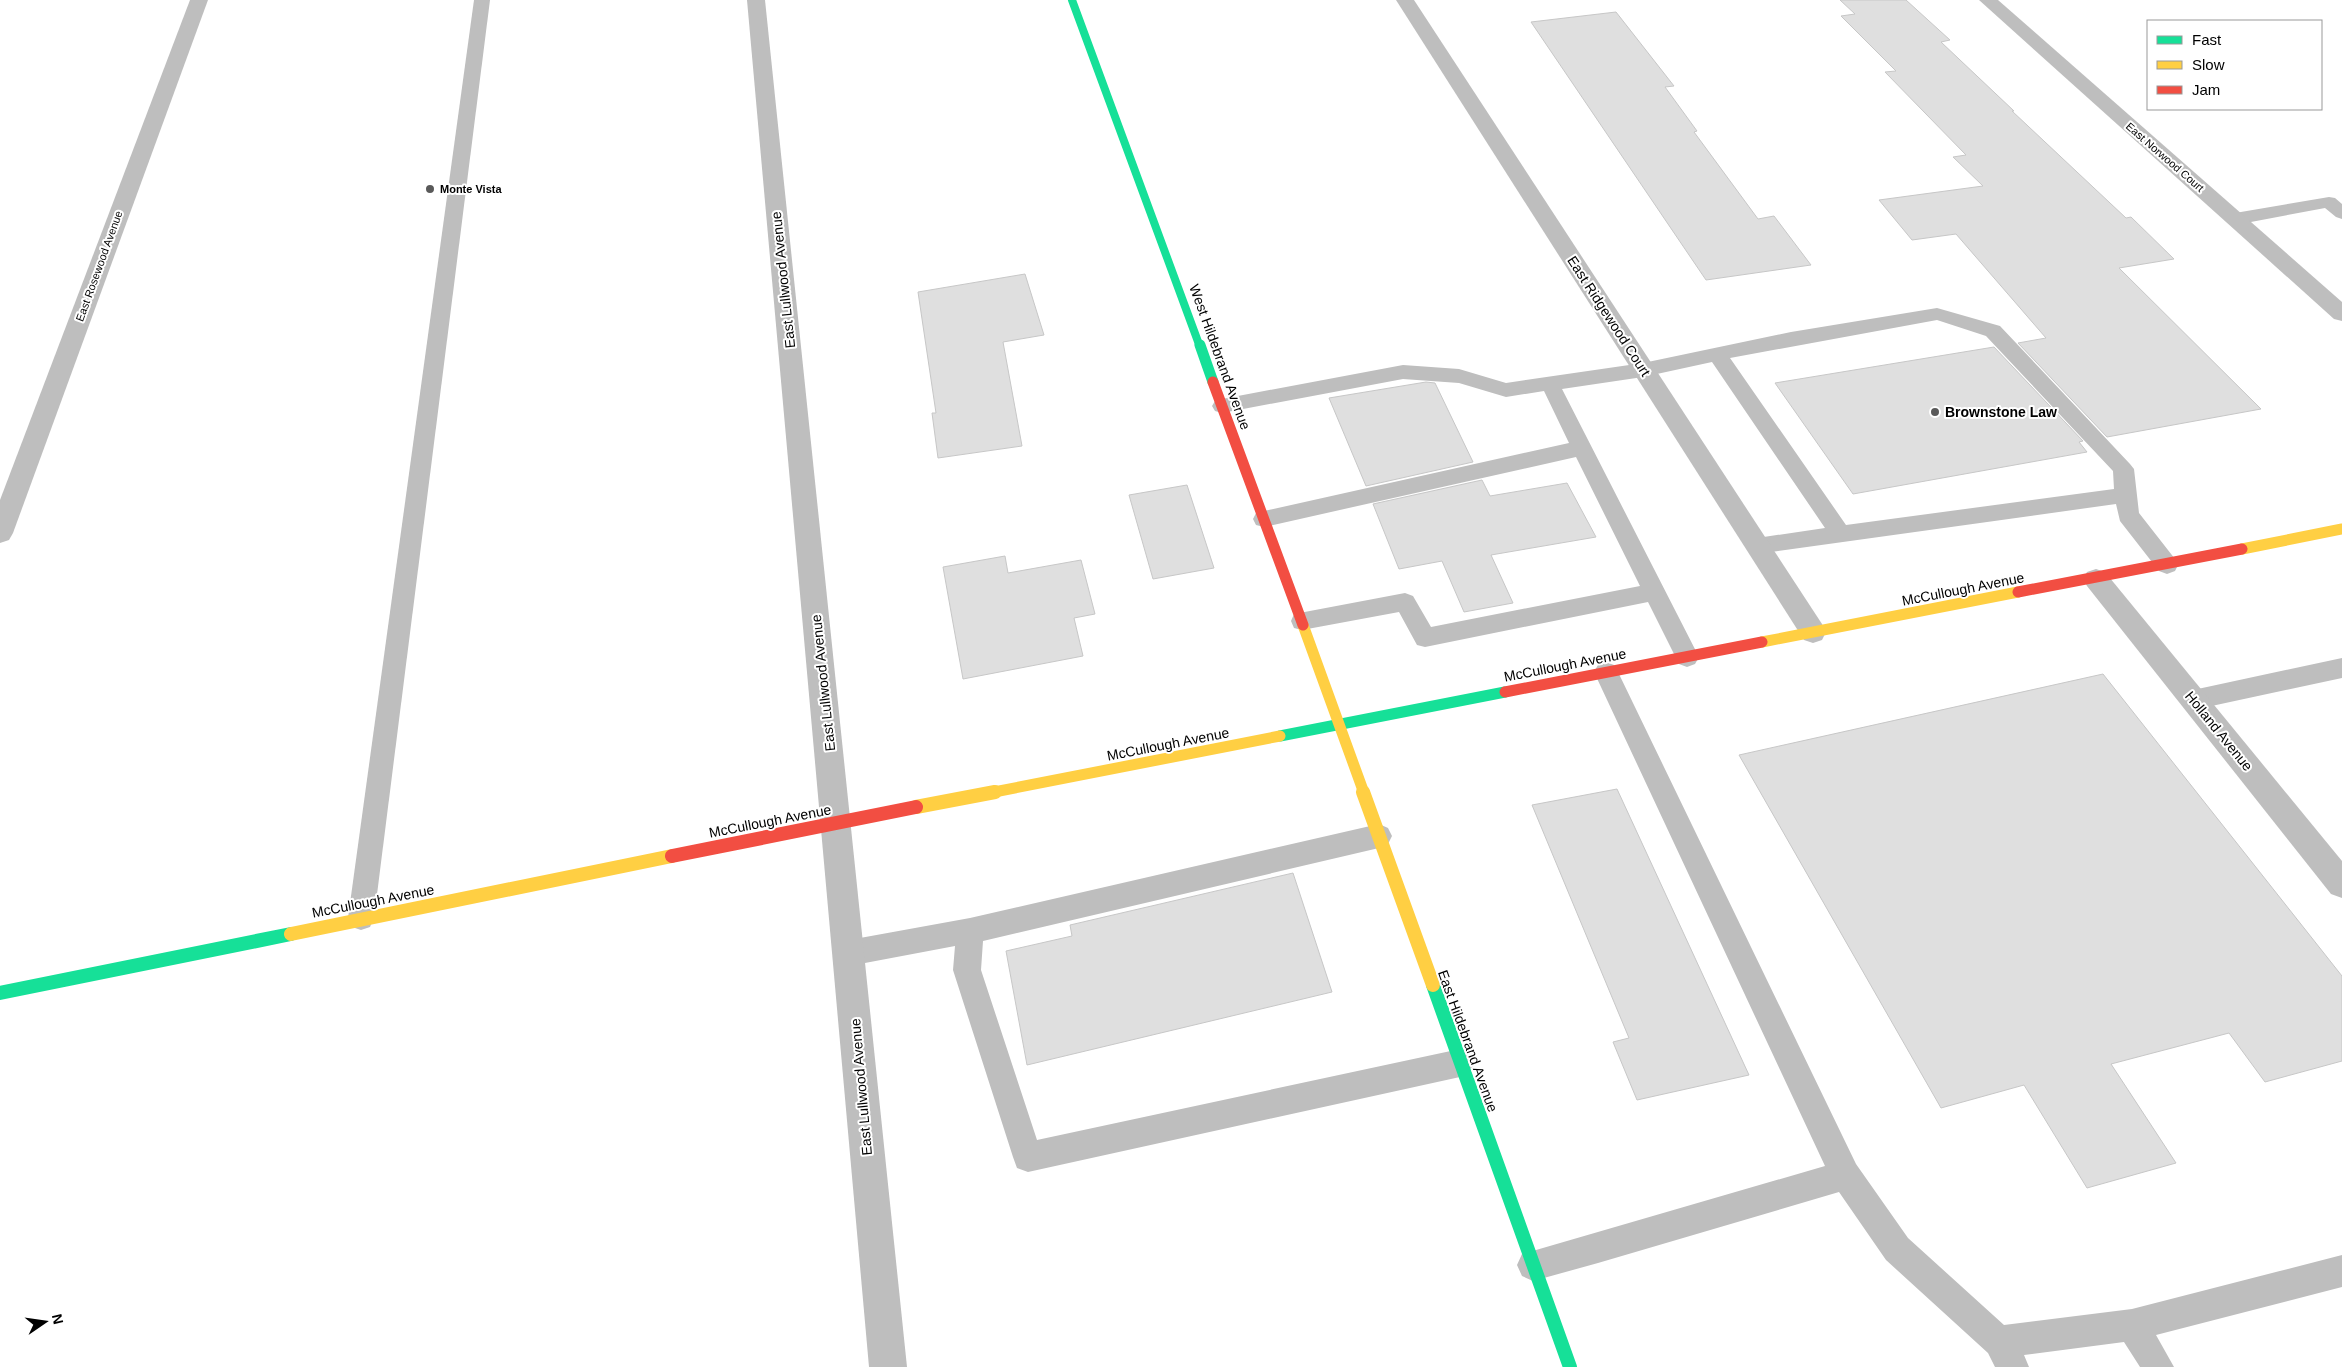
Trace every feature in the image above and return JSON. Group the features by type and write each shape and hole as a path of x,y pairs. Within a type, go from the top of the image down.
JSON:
{"main road":[{"name":"West Hildebrand Avenue","path":"1072,0 1340,725"},
{"name":"McCullough Avenue","path":"0,993 361,918 836,823 1606,672 2096,579 2342,529"},
{"name":"East Hildebrand Avenue","path":"1340,725 1570,1367"}],"street":[{"name":"East Rosewood Avenue","path":"0,532 198,0"},
{"name":"East Lullwood Avenue","path":"756,0 888,1367"},
{"name":"East Ridgewood Court","path":"1405,0 1813,632"},
{"name":"East Norwood Court","path":"1988,0 2342,314"},
{"name":"Holland Avenue","path":"2096,579 2342,884"}],"lane":[{"path":"361,918 482,0"},
{"path":"2235,219 2329,202 2342,213"},
{"path":"1222,406 1403,372 1459,376 1506,390 1643,370 1791,339 1938,314 1993,331 2123,469 2128,516 2167,565"},
{"path":"1717,354 1840,534"},
{"path":"1550,384 1656,592 1687,658"},
{"path":"1264,519 1583,448"},
{"path":"1757,546 2126,494"},
{"path":"1302,621 1405,602 1425,638 1656,592"},
{"path":"2193,700 2342,668"},
{"path":"1606,672 1845,1175 1898,1249 2006,1355 2342,1271"},
{"path":"849,953 970,931 1379,836"},
{"path":"970,931 967,970 1028,1157 1460,1064"},
{"path":"1533,1265 1598,1248 1845,1175"},
{"path":"2132,1325 2158,1367"}],"building":[{"path":"1840,0 1906,0 1950,40 1941,42 2126,218 2131,217 2174,259 2119,268 2261,409 2107,437 2018,343 2046,338 1956,234 1912,240 1879,200 1983,186 1953,157 1966,155 1885,72 1896,71 1841,16 1855,14"},
{"path":"1616,12 1674,86 1665,87 1697,131 1694,132 1758,219 1774,216 1811,265 1706,280 1531,22"},
{"path":"1025,274 1044,335 1003,342 1022,446 938,458 932,413 936,413 918,292"},
{"path":"1994,347 2083,441 2079,442 2087,452 1853,494 1775,383"},
{"path":"1426,382 1435,383 1473,462 1366,486 1329,398"},
{"path":"1482,480 1490,496 1567,483 1596,537 1491,555 1513,603 1464,612 1442,561 1399,569 1373,504"},
{"path":"1187,485 1214,568 1153,579 1129,495"},
{"path":"1005,556 1008,573 1081,560 1095,614 1074,618 1083,656 963,679 943,567"},
{"path":"2103,674 2342,976 2342,1061 2265,1082 2229,1033 2111,1064 2176,1163 2087,1188 2024,1085 1941,1108 1739,755"},
{"path":"1617,789 1749,1075 1637,1100 1613,1042 1629,1038 1532,805"},
{"path":"1293,873 1332,992 1027,1065 1006,951 1072,936 1070,925"}],"traffic: fast":[{"path":"1072,0 1213,382"},
{"path":"1280,736 1505,692"},
{"path":"0,993 291,934"},
{"path":"1433,985 1570,1367"}],"traffic: slow":[{"path":"2242,549 2342,529"},
{"path":"1762,642 2018,592"},
{"path":"1303,625 1433,985"},
{"path":"916,807 1280,736"},
{"path":"291,934 672,856"}],"traffic: jam":[{"path":"1213,382 1303,625"},
{"path":"2018,592 2242,549"},
{"path":"1505,692 1762,642"},
{"path":"672,856 916,807"}],"place":[{"name":"Monte Vista","path":"430,189"},
{"name":"Brownstone Law","path":"1935,412"}]}
